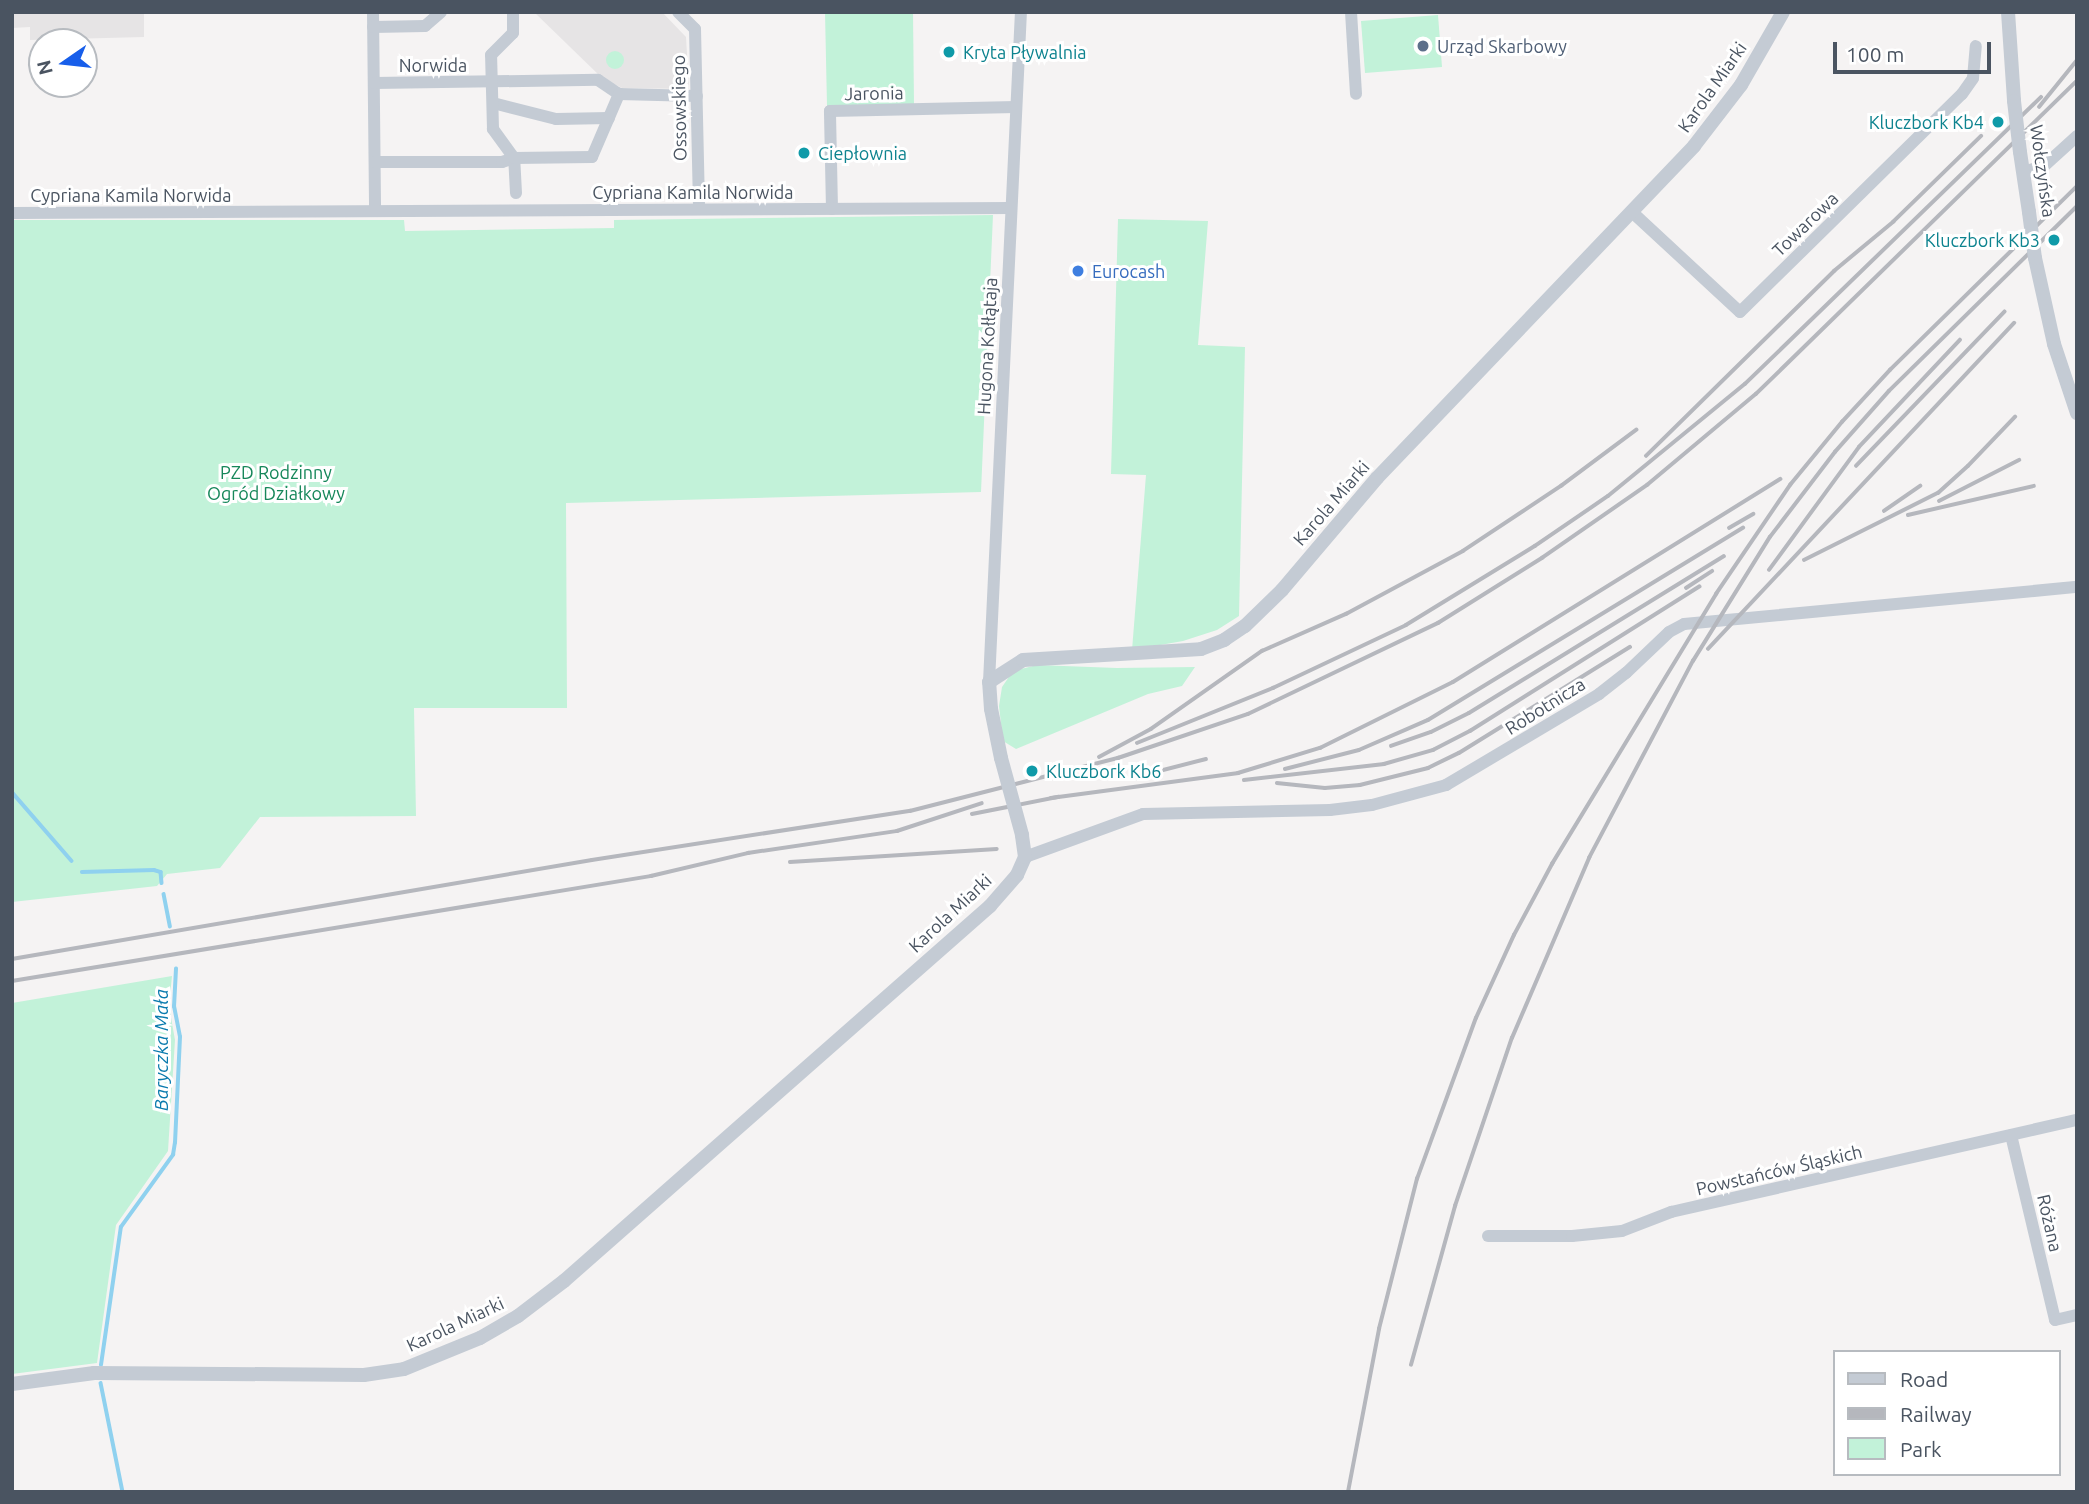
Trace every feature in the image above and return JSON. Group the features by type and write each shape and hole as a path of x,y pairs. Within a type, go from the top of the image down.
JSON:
{"street":[{"path":"373,12 375,211"},
{"path":"373,27 425,26 441,12"},
{"path":"513,12 513,33 491,55 494,129 514,158 516,193"},
{"name":"Ossowskiego","path":"678,12 695,29 699,209"},
{"name":"Hugona Kołłątaja","path":"989,682 1021,12"},
{"path":"1351,12 1356,94"},
{"name":"Karola Miarki","path":"989,682 1023,660 1189,651 1224,640 1245,626 1282,590 1377,478 1694,146 1741,85 1783,12"},
{"name":"Wołczyńska","path":"2008,12 2014,101 2035,258 2054,344 2077,413"},
{"name":"Towarowa","path":"1632,212 1740,312 1962,94 1973,78 1976,46"},
{"name":"Norwida","path":"374,83 598,80 619,94"},
{"path":"375,162 502,162 514,158 592,156 619,94 697,96"},
{"path":"493,103 556,119 608,118"},
{"name":"Jaronia","path":"832,209 830,111 1016,107"},
{"path":"2023,172 2044,166 2077,136"},
{"name":"Cypriana Kamila Norwida","path":"12,213 1012,208"},
{"name":"Robotnicza","path":"1025,857 1143,814 1330,810 1384,802 1446,785 1599,694 1626,673 1669,632 1684,624 2077,587"},
{"path":"989,682 992,721 1022,835 1025,857"},
{"name":"Karola Miarki","path":"12,1384 94,1373 364,1375 404,1369 480,1338 518,1317 564,1281 989,906 1017,875 1025,857"},
{"name":"Powstańców Śląskich","path":"1488,1236 1572,1236 1622,1231 1671,1212 2077,1119"},
{"name":"Różana","path":"2011,1135 2055,1320 2077,1314"}],"shaded area":[{"path":"12,12 144,12 144,37 98,38 98,28 12,28"},
{"path":"534,12 662,12 686,37 689,89 622,88 602,78"}],"green space":[{"path":"825,12 913,12 914,104 827,106"},
{"path":"1438,15 1442,67 1365,73 1361,21"},
{"path":"615,51 621,54 624,60 621,66 615,69 609,66 606,60 609,54"},
{"name":"PZD Rodzinny Ogród Działkowy","path":"993,215 981,492 566,503 567,708 414,708 416,816 260,817 220,868 167,874 157,886 12,902 12,220 404,220 405,231 614,228 614,220"},
{"path":"1118,219 1208,221 1198,345 1245,347 1239,616 1217,630 1183,641 1132,650 1146,475 1111,474"},
{"path":"1037,665 1195,667 1182,686 1148,694 1016,749 1003,741 999,706 1002,687 1013,671"},
{"path":"172,976 169,1006 175,1040 168,1151 116,1225 97,1363 12,1374 12,1003"}],"waterway":[{"name":"Baryczka Mała","path":"12,792 72,861"},
{"name":"Baryczka Mała","path":"82,872 154,870 161,872 162,883"},
{"name":"Baryczka Mała","path":"164,894 170,926"},
{"name":"Baryczka Mała","path":"101,1365 121,1227 173,1155 180,1037 174,1007 176,969"},
{"name":"Baryczka Mała","path":"101,1383 123,1492"}],"railway":[{"path":"2039,107 2077,60"},
{"path":"12,959 592,860 910,811 1118,758 1248,714 1438,623 1542,558 1647,485 1756,394 2077,81"},
{"path":"1137,743 1273,688 1406,625 1535,546 1608,496 1745,384 2041,97"},
{"path":"1646,456 1834,271 1893,222 1981,136"},
{"path":"1348,1492 1379,1329 1417,1179 1476,1018 1514,935 1552,864 1716,594 1790,485 1890,370 2077,186"},
{"path":"1411,1365 1455,1206 1512,1038 1589,858 1693,661 1770,537 1835,452 1889,391 2077,206"},
{"path":"1856,466 2004,312"},
{"path":"1708,649 2014,323"},
{"path":"1769,570 1859,447 1960,340"},
{"path":"1804,560 1938,493 2015,417"},
{"path":"1099,757 1151,729 1262,651 1346,614 1463,551 1561,486 1636,430"},
{"path":"1939,501 2019,460"},
{"path":"1051,798 1238,773 1320,748 1453,682 1780,479"},
{"path":"1884,511 1920,486"},
{"path":"1908,515 2034,486"},
{"path":"1729,528 1753,514"},
{"path":"1285,769 1359,750 1428,720 1743,528"},
{"path":"1391,746 1431,732 1469,713 1724,556"},
{"path":"1686,588 1712,571"},
{"path":"1244,780 1384,764 1433,750 1470,731 1699,587"},
{"path":"1277,783 1325,788 1360,785 1428,768 1459,753 1630,647"},
{"path":"1136,777 1206,759"},
{"path":"972,814 1058,797"},
{"path":"12,981 651,876 748,853 897,831 982,803"},
{"path":"790,862 997,849"}],"place":[{"name":"Urząd Skarbowy","path":"1423,46"},
{"name":"Kryta Pływalnia","path":"949,52"},
{"name":"Kluczbork Kb4","path":"1998,122"},
{"name":"Ciepłownia","path":"804,153"},
{"name":"Kluczbork Kb3","path":"2054,240"},
{"name":"Eurocash","path":"1078,271"},
{"name":"Kluczbork Kb6","path":"1032,771"}]}
